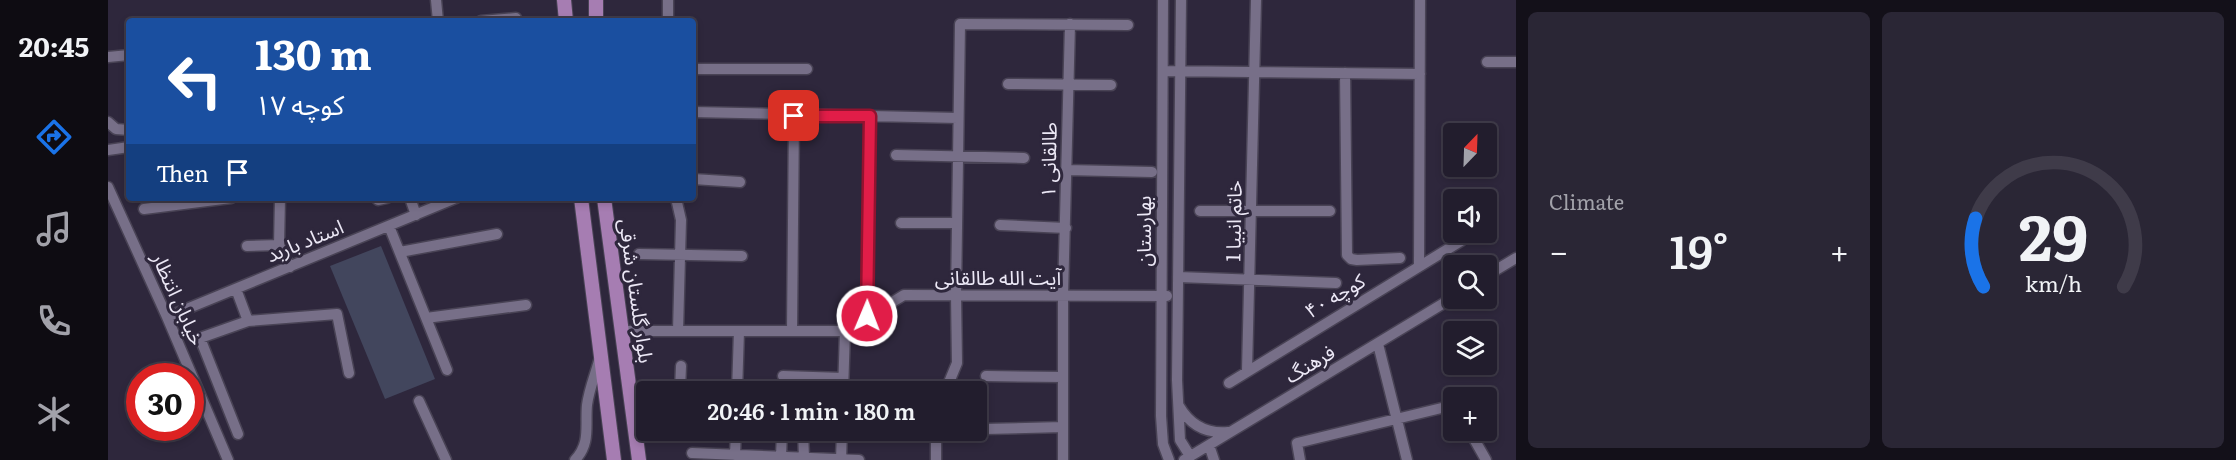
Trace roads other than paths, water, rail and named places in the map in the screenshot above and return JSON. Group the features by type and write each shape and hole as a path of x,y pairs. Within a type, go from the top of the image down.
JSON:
{"main road":[{"path":"564,0 566,18"},
{"path":"596,0 596,18"},
{"path":"581,201 614,460"},
{"name":"بلوار گلستان شرقی","path":"604,201 639,460"}],"street":[{"path":"436,0 438,18"},
{"path":"668,0 668,18"},
{"name":"بهارستان","path":"1163,0 1161,416 1163,444 1169,460"},
{"name":"بهارستان","path":"1181,0 1178,404 1180,440 1187,458"},
{"name":"خاتم انبیا 1","path":"1247,371 1256,0"},
{"path":"1419,266 1420,0"},
{"path":"950,381 957,363 957,156 960,24 1128,25"},
{"name":"طالقانی ۱","path":"1063,460 1063,296 1070,24"},
{"path":"108,57 126,56"},
{"path":"1487,62 1516,62"},
{"path":"696,69 807,69"},
{"path":"1163,71 1420,74"},
{"path":"1345,73 1347,255 1357,260 1400,258"},
{"path":"1008,84 1111,85"},
{"path":"696,112 958,118"},
{"path":"792,331 794,116"},
{"path":"867,316 870,116"},
{"path":"108,122 116,129 126,130"},
{"path":"108,150 126,147"},
{"path":"896,155 1024,158"},
{"path":"1067,170 1152,172"},
{"path":"696,179 740,182"},
{"name":"خیابان انتظار","path":"108,187 228,460"},
{"path":"144,209 207,201"},
{"path":"279,201 279,245 290,267"},
{"path":"411,201 416,215"},
{"name":"استاد باربد","path":"167,317 449,201"},
{"path":"576,201 583,213"},
{"path":"676,201 681,220 678,331"},
{"path":"1200,211 1330,212"},
{"path":"901,223 957,223"},
{"path":"1000,225 1066,228"},
{"path":"389,226 447,370"},
{"path":"400,252 497,234"},
{"name":"کوچه ۴۰","path":"1229,382 1458,243"},
{"path":"247,246 279,245"},
{"path":"639,254 742,256"},
{"path":"1497,269 1516,258"},
{"path":"1178,277 1336,284"},
{"path":"236,289 248,321"},
{"name":"آیت الله طالقانی","path":"844,331 904,295 1178,297"},
{"path":"426,318 526,304"},
{"name":"فرهنگ","path":"1187,458 1443,304"},
{"path":"238,434 200,338 248,321 337,314 349,373"},
{"path":"621,330 844,331 843,378 783,376"},
{"path":"737,381 739,331"},
{"path":"1378,345 1407,460"},
{"path":"575,460 581,454 588,438 587,405 600,354"},
{"path":"680,381 681,366"},
{"path":"986,376 1064,377"},
{"path":"419,401 446,460"},
{"path":"1178,404 1191,422 1204,430 1216,433 1231,432"},
{"path":"1300,460 1297,443 1443,408"},
{"path":"987,429 1063,427"},
{"path":"781,457 782,431 803,431 804,458"},
{"path":"735,455 736,441"},
{"path":"841,460 842,441"},
{"path":"936,441 936,460"},
{"path":"1475,441 1486,460"},
{"path":"1209,445 1214,460"},
{"path":"692,453 859,460"}]}
